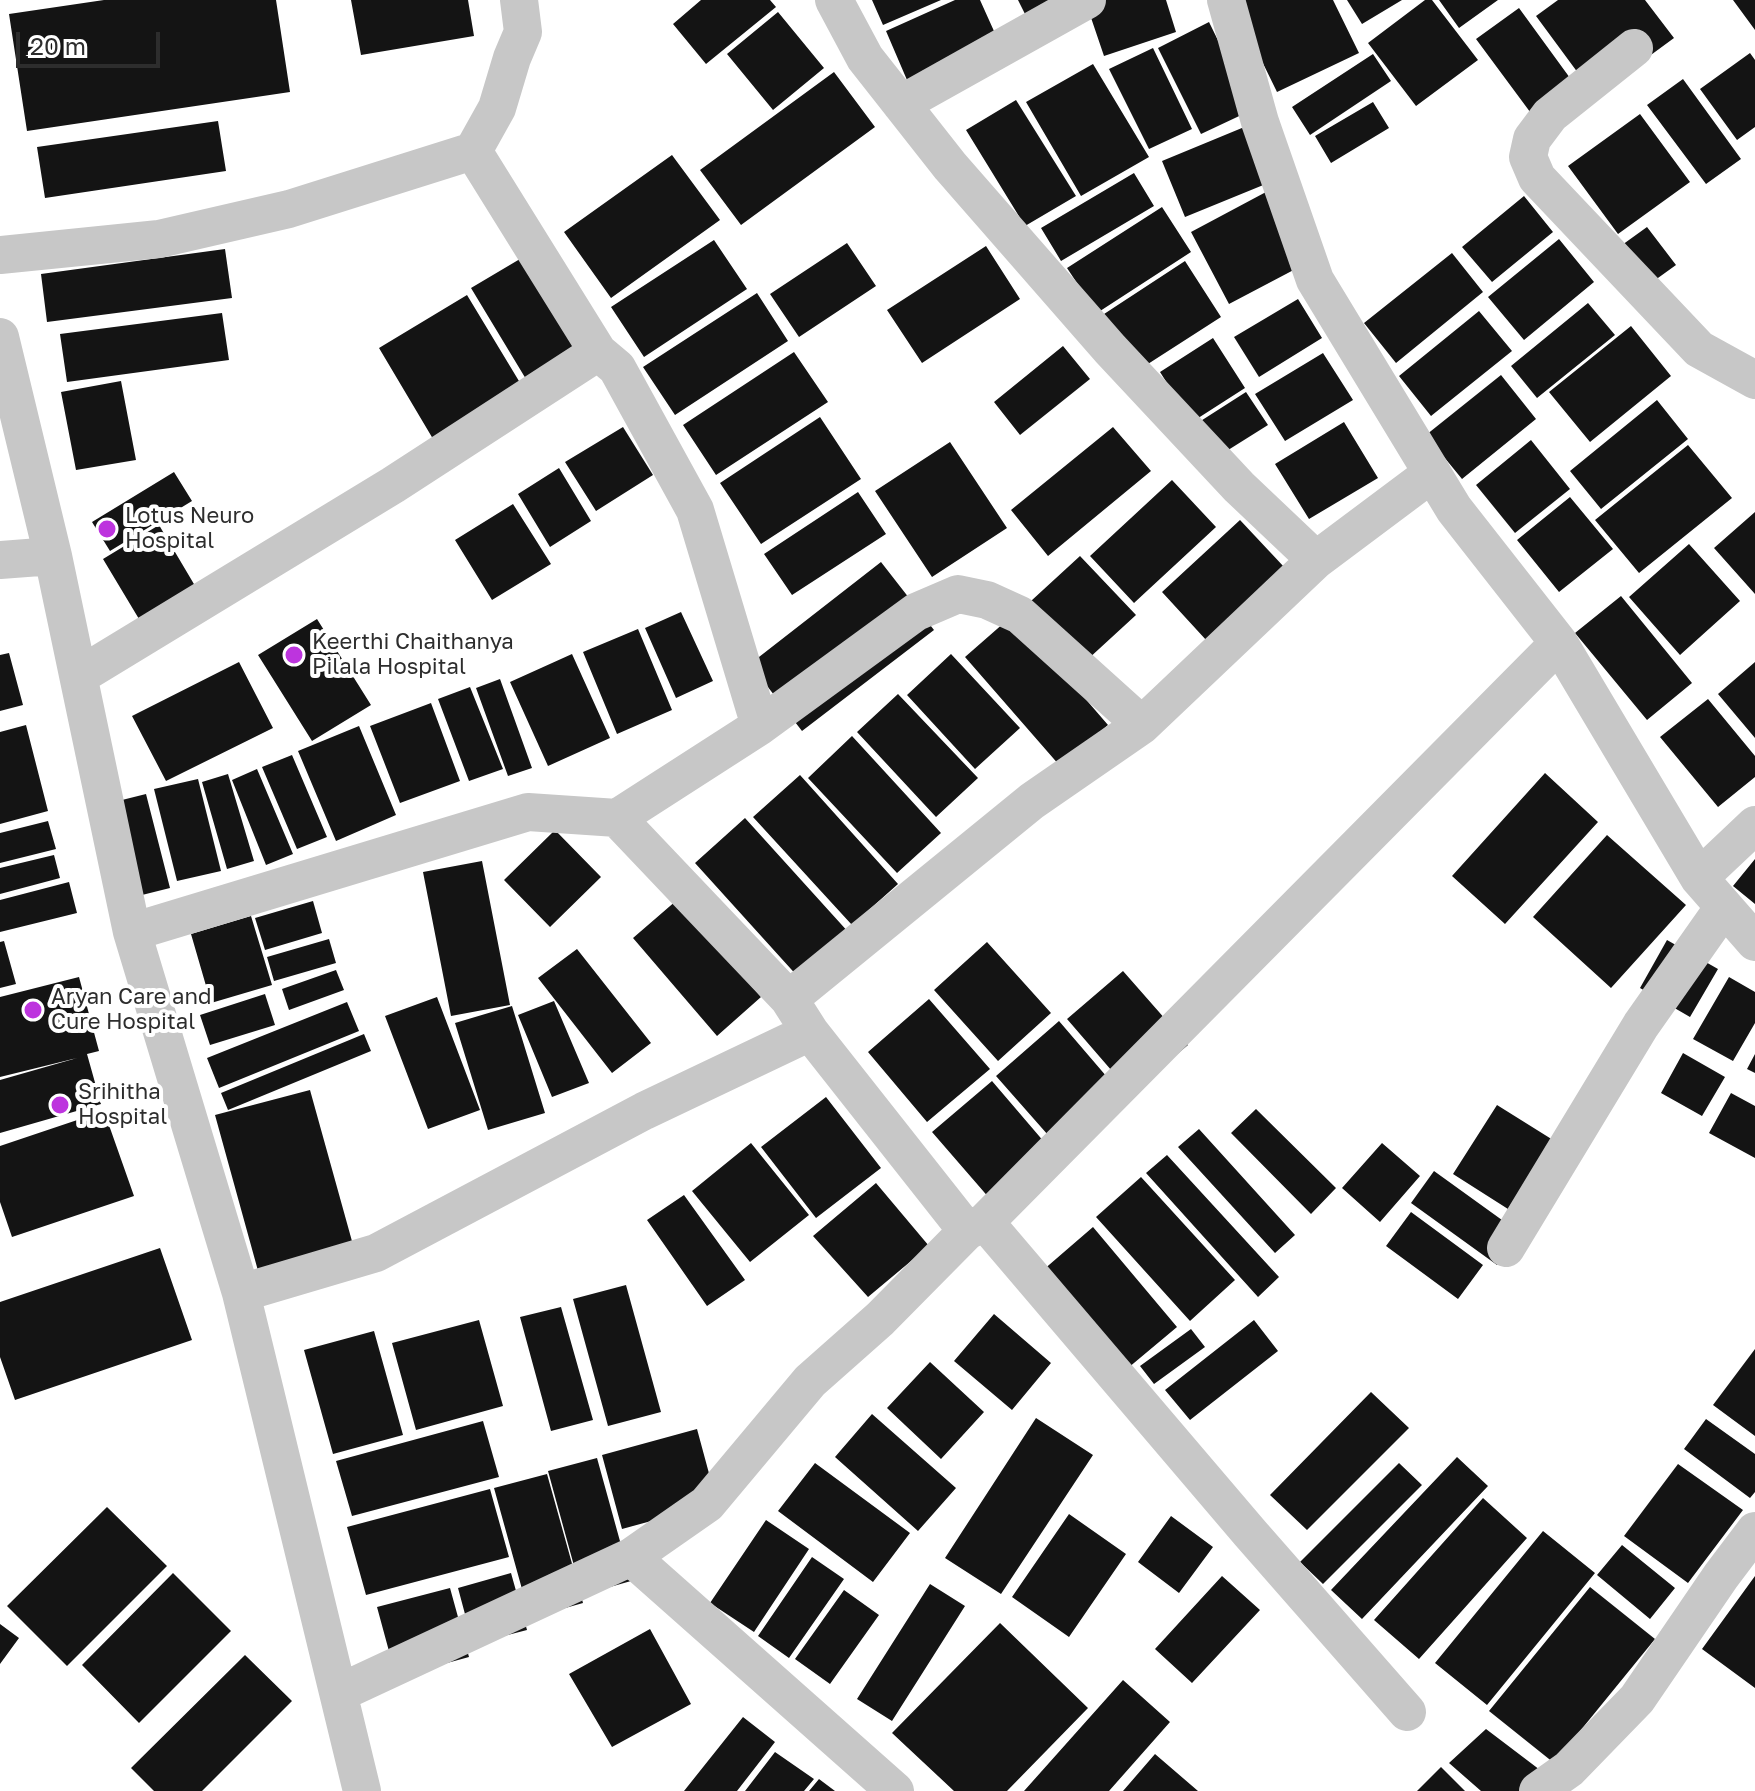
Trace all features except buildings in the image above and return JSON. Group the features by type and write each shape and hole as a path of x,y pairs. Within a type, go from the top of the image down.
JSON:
{"street":[{"path":"0,255 159,239 289,209 473,151 497,108 523,32 519,0"},
{"path":"834,0 865,58 950,166 1110,349 1239,487 1316,560"},
{"path":"901,104 1087,0"},
{"path":"1226,0 1260,122 1315,280 1454,509 1559,643 1699,878 1755,942"},
{"path":"1634,48 1550,115 1532,139 1528,157 1537,178 1699,349 1755,380"},
{"path":"473,151 598,352 617,368 695,510 760,726"},
{"path":"0,337 53,556 132,932 241,1293 362,1791"},
{"path":"79,676 393,485 598,352"},
{"path":"789,999 1032,801 1142,725 1316,560 1431,474"},
{"path":"0,560 53,556"},
{"path":"132,932 528,812 617,818 760,726 916,612 958,594 987,600 1020,615 1142,725"},
{"path":"339,1693 631,1557 707,1504 810,1381 880,1319 976,1226 1559,643"},
{"path":"617,818 789,999 810,1032 976,1226 1407,1712"},
{"path":"1699,878 1755,825"},
{"path":"1506,1248 1641,1025 1724,907"},
{"path":"241,1293 376,1253 644,1111 810,1032"},
{"path":"1538,1791 1569,1769 1637,1699 1755,1531"},
{"path":"631,1557 895,1791"}],"place":[{"name":"Lotus Neuro Hospital","path":"107,529"},
{"name":"Keerthi Chaithanya Pilala Hospital","path":"294,655"},
{"name":"Aryan Care and Cure Hospital","path":"33,1010"},
{"name":"Srihitha Hospital","path":"60,1105"}]}
